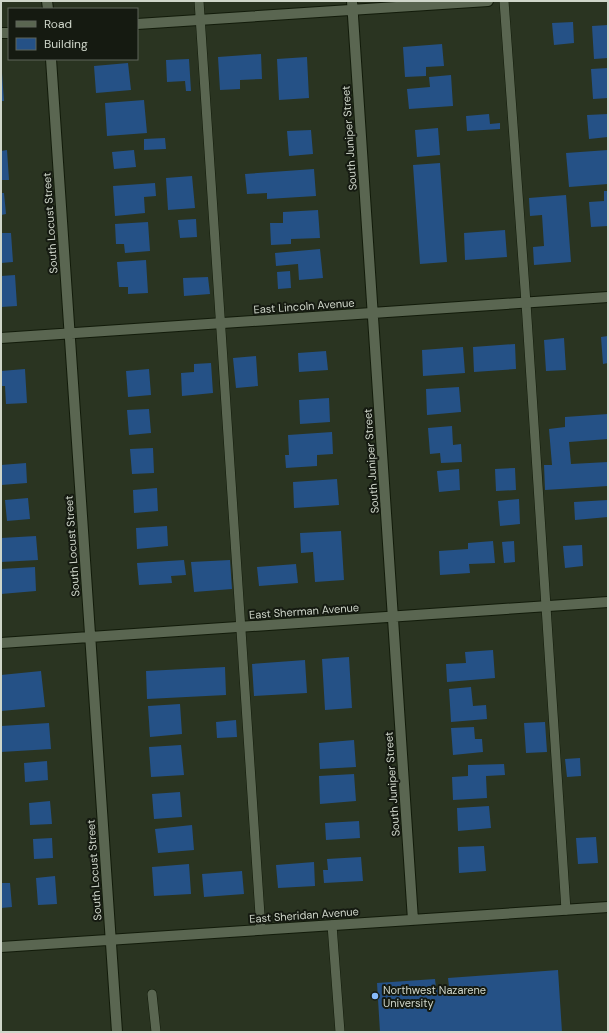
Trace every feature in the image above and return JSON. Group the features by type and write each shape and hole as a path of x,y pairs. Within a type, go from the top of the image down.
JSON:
{"street":[{"path":"138,24 201,20 352,6 488,1"},
{"name":"South Juniper Street","path":"352,6 413,920"},
{"name":"South Locust Street","path":"51,60 117,1032"},
{"name":"East Lincoln Avenue","path":"1,338 608,297"},
{"name":"East Sherman Avenue","path":"1,643 608,602"},
{"name":"East Sheridan Avenue","path":"1,947 608,907"}],"lane":[{"path":"199,1 261,930"},
{"path":"504,1 526,303 566,910"},
{"path":"332,925 340,1032"},
{"path":"152,994 156,1032"}],"building":[{"path":"573,22 574,43 554,45 552,23"},
{"path":"608,25 608,58 594,59 592,26"},
{"path":"442,44 444,66 426,67 426,76 405,77 403,47"},
{"path":"261,54 262,79 240,80 240,89 220,90 218,57"},
{"path":"307,57 309,98 279,100 277,59"},
{"path":"189,59 191,91 186,91 185,81 167,82 166,60"},
{"path":"128,63 131,90 96,93 94,66"},
{"path":"608,68 608,98 593,99 591,69"},
{"path":"2,73 4,101 1,101"},
{"path":"451,75 453,106 409,109 407,89 430,87 429,77"},
{"path":"144,100 147,133 107,136 105,103"},
{"path":"489,114 490,124 500,123 500,129 467,131 466,116"},
{"path":"608,114 608,137 589,139 587,115"},
{"path":"438,128 440,155 417,157 415,130"},
{"path":"311,130 313,154 289,156 287,131"},
{"path":"165,138 166,149 144,150 144,139"},
{"path":"7,150 9,180 1,180 1,151"},
{"path":"134,150 136,167 114,169 112,152"},
{"path":"608,150 608,184 569,187 566,153"},
{"path":"440,163 447,262 420,264 413,165"},
{"path":"314,169 316,196 267,199 267,193 247,194 245,174"},
{"path":"192,176 195,208 168,210 166,178"},
{"path":"155,183 156,196 144,197 145,213 115,216 113,186"},
{"path":"604,191 608,191 608,226 591,227 589,202 604,201"},
{"path":"1,193 4,193 6,214 1,215"},
{"path":"566,195 571,262 534,265 533,247 544,246 542,215 530,216 529,198"},
{"path":"318,210 320,238 291,239 291,244 271,245 270,223 283,223 283,212"},
{"path":"196,219 197,237 180,238 178,220"},
{"path":"148,222 150,251 125,253 124,244 116,244 115,224"},
{"path":"505,230 507,257 465,260 464,233"},
{"path":"1,233 11,233 13,262 1,263"},
{"path":"320,249 323,278 299,280 298,264 276,266 275,253"},
{"path":"146,260 148,293 128,294 128,287 119,287 117,262"},
{"path":"290,271 291,288 278,289 277,272"},
{"path":"15,275 17,306 1,307 1,276"},
{"path":"208,277 210,294 184,296 183,278"},
{"path":"608,336 608,363 603,364 601,337"},
{"path":"564,338 566,370 546,371 544,340"},
{"path":"515,344 516,369 474,372 473,347"},
{"path":"463,347 465,373 423,376 422,350"},
{"path":"326,351 328,370 299,372 298,353"},
{"path":"256,356 258,386 236,388 233,358"},
{"path":"211,363 213,393 182,396 181,373 194,372 194,364"},
{"path":"25,369 27,403 6,404 5,386 1,386 1,371"},
{"path":"149,369 151,395 128,397 126,371"},
{"path":"459,387 461,412 427,415 426,389"},
{"path":"329,398 330,422 300,424 299,400"},
{"path":"149,409 151,433 129,435 127,410"},
{"path":"608,414 608,439 569,442 571,464 608,462 608,486 545,490 544,465 552,465 549,429 565,427 565,417"},
{"path":"452,426 453,445 461,444 462,462 441,463 440,453 430,454 428,428"},
{"path":"332,432 333,454 317,455 317,466 286,468 285,455 289,455 288,435"},
{"path":"153,448 154,473 132,474 130,449"},
{"path":"26,463 27,483 1,485 1,465"},
{"path":"515,468 516,490 496,491 495,469"},
{"path":"459,469 460,490 439,492 437,471"},
{"path":"337,479 339,505 294,508 293,482"},
{"path":"157,488 158,511 134,513 133,490"},
{"path":"28,498 30,519 7,521 5,500"},
{"path":"519,499 520,524 500,526 498,501"},
{"path":"608,500 608,517 575,520 574,502"},
{"path":"167,526 168,546 137,549 136,528"},
{"path":"341,531 344,580 315,582 313,552 301,553 300,533"},
{"path":"36,536 38,560 1,562 1,538"},
{"path":"493,541 495,563 469,564 470,573 440,575 439,551 468,549 468,543"},
{"path":"514,541 515,562 504,563 502,542"},
{"path":"582,545 583,566 565,568 563,546"},
{"path":"184,560 186,575 171,576 172,583 139,585 137,563"},
{"path":"230,560 232,589 194,592 191,562"},
{"path":"296,564 298,583 259,586 257,567"},
{"path":"35,567 36,591 1,594 1,569"},
{"path":"493,650 495,678 447,682 446,664 466,663 465,652"},
{"path":"349,657 352,708 325,710 322,659"},
{"path":"305,660 307,693 254,696 252,664"},
{"path":"225,667 226,695 147,699 146,671"},
{"path":"41,671 45,707 1,711 1,675"},
{"path":"471,687 473,706 486,705 487,719 451,722 449,689"},
{"path":"180,704 182,734 150,737 148,706"},
{"path":"236,720 237,737 217,738 216,722"},
{"path":"545,722 547,752 526,753 524,723"},
{"path":"49,723 51,749 1,752 1,726"},
{"path":"474,727 475,739 482,739 483,752 453,755 451,728"},
{"path":"354,740 356,767 320,769 319,743"},
{"path":"181,745 184,775 151,777 149,747"},
{"path":"580,758 581,776 567,777 565,759"},
{"path":"47,761 48,780 25,782 24,763"},
{"path":"504,764 505,775 486,776 487,798 453,800 452,777 468,776 468,765"},
{"path":"354,774 356,801 320,804 319,776"},
{"path":"180,792 182,817 154,819 152,794"},
{"path":"50,801 52,824 30,825 29,803"},
{"path":"489,806 491,828 458,831 457,808"},
{"path":"359,821 360,838 326,840 325,823"},
{"path":"192,825 194,850 158,853 155,829"},
{"path":"596,837 598,863 578,864 576,838"},
{"path":"52,838 53,858 34,859 33,839"},
{"path":"484,846 486,871 459,873 458,847"},
{"path":"361,857 363,881 324,883 323,870 328,870 327,859"},
{"path":"314,862 315,886 278,888 276,865"},
{"path":"189,864 191,894 154,896 152,867"},
{"path":"242,871 244,894 204,897 202,874"},
{"path":"55,876 57,904 38,905 36,878"},
{"path":"1,883 10,883 12,907 1,908"},
{"path":"558,970 562,1032 380,1032 377,983 435,979 436,988 449,987 448,978"}],"place":[{"name":"Northwest Nazarene University","path":"375,996"}]}
